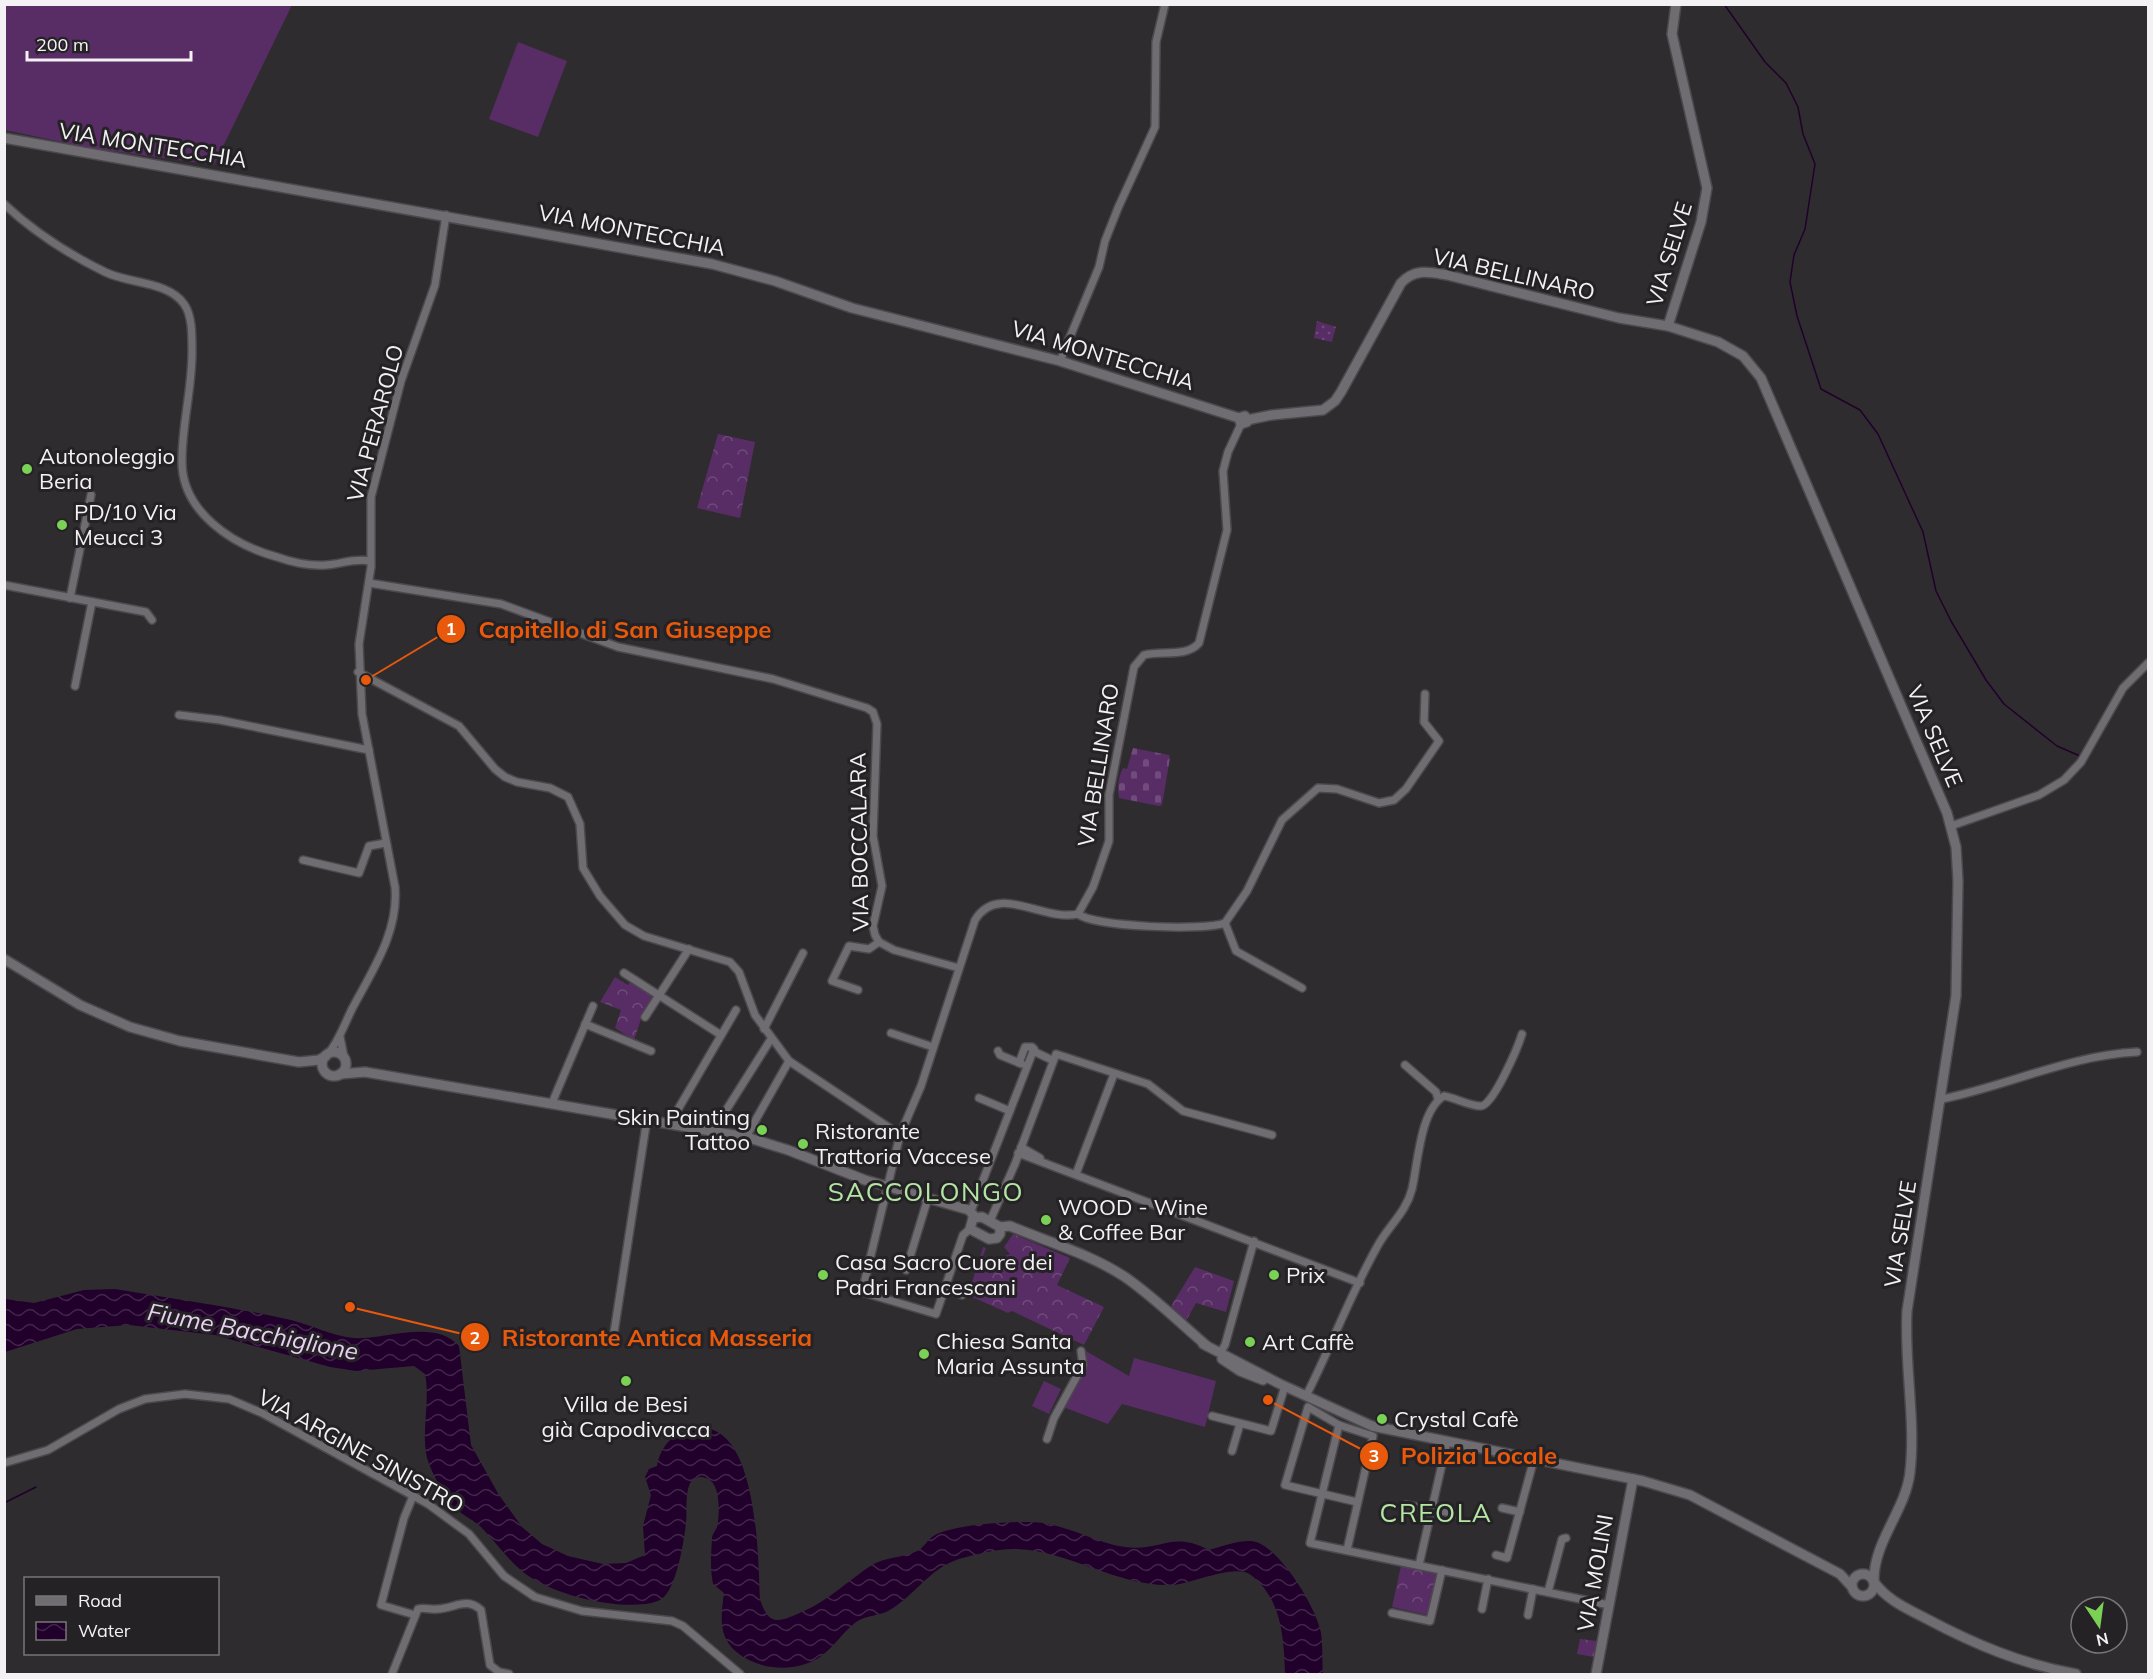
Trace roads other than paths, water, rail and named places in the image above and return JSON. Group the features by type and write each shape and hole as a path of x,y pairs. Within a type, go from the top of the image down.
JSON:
{"street":[{"path":"1060,361 1100,267 1105,241 1118,208 1155,127 1156,42 1165,4"},
{"name":"VIA SELVE","path":"1676,4 1672,34 1707,188 1701,222 1668,326 1734,350 1743,356 1761,378 1951,826 1958,881 1956,996 1942,1099 1907,1311 1905,1347 1911,1432 1910,1474 1875,1564 1874,1582"},
{"name":"VIA MONTECCHIA","path":"4,138 105,158 446,215 747,272 852,308 1060,361 1243,421"},
{"path":"4,204 55,246 122,279 172,292 186,305 191,329 192,362 182,460 192,500 204,516 254,549 279,558 320,565 360,559 370,561"},
{"name":"VIA PERAROLO","path":"327,1055 340,1037 380,956 395,914 395,887 362,714 358,672 359,644 369,583 371,497 401,381 435,285 446,215"},
{"name":"VIA BELLINARO","path":"1078,914 1093,887 1110,841 1109,795 1134,667 1144,655 1164,651 1183,652 1195,648 1202,636 1227,530 1223,471 1228,452 1243,421 1272,415 1323,410 1330,406 1341,392 1395,292 1407,277 1414,273 1447,275 1619,318 1668,326"},
{"path":"70,598 91,495"},
{"name":"VIA BOCCALARA","path":"369,583 501,604 618,648 773,679 848,701 873,712 877,724 873,836 882,886 873,926 879,942 894,950 959,968"},
{"path":"4,585 146,612 152,620"},
{"path":"75,686 92,602"},
{"path":"1951,826 2039,795 2064,780 2081,762 2113,702 2147,668"},
{"path":"358,672 459,726 495,769 505,777 517,782 550,788 568,797 580,824 583,868 618,919 644,936 726,960 734,965 764,1029 789,1061 900,1135"},
{"path":"1033,1051 970,1222 970,1229 963,1235 936,1314 862,1292 900,1135 921,1086 975,920 983,909 994,903 1006,903 1056,915 1078,914 1087,919 1144,926 1202,928 1225,922 1247,891 1282,820 1318,788 1337,789 1379,803 1387,803 1400,796 1439,741 1424,723 1425,694"},
{"path":"179,715 220,720 369,750"},
{"path":"303,860 359,873 369,846 386,843"},
{"path":"1225,922 1236,951 1302,988"},
{"path":"858,990 832,981 849,946 869,949 879,942"},
{"path":"645,1017 689,949"},
{"path":"764,1029 803,953"},
{"path":"4,959 80,1005 130,1027 180,1041 299,1062 327,1074 364,1072 732,1134 788,1149 888,1187 991,1219 1000,1227 1010,1226 1120,1274 1147,1294 1203,1344 1240,1371 1282,1385"},
{"path":"624,973 721,1035"},
{"path":"552,1103 593,1006"},
{"path":"670,1123 736,1010"},
{"path":"585,1024 651,1051"},
{"path":"891,1033 933,1047"},
{"path":"1306,1396 1376,1248 1406,1208 1428,1118 1438,1099 1444,1096 1480,1106 1488,1102 1511,1065 1522,1034"},
{"path":"340,1037 345,1070 340,1074"},
{"path":"713,1131 771,1039"},
{"path":"1019,1062 1026,1046 1032,1047 1033,1051 1052,1060"},
{"path":"998,1051 1000,1055 1027,1066"},
{"path":"299,1062 319,1060 334,1052 364,1072"},
{"path":"1942,1099 2098,1056 2137,1052"},
{"path":"991,1219 1015,1164 1054,1055 1060,1054 1148,1084 1166,1095 1184,1111 1272,1135"},
{"path":"327,1055 322,1065 327,1074"},
{"path":"746,1137 789,1061"},
{"path":"1405,1065 1436,1092 1438,1099"},
{"path":"1076,1174 1114,1074"},
{"path":"979,1098 1010,1111"},
{"path":"613,1339 647,1119"},
{"path":"1019,1150 1360,1283"},
{"path":"1019,1150 1027,1157 1045,1162"},
{"path":"1015,1164 1027,1157"},
{"path":"906,1270 928,1198"},
{"path":"970,1229 994,1239 1000,1234 1000,1227"},
{"path":"1220,1353 1225,1345 1254,1241"},
{"path":"945,1288 962,1295"},
{"path":"1203,1344 1306,1396 1340,1425 1357,1426 1534,1459 1633,1479 1690,1495 1840,1574 1857,1594 1890,1600 1993,1652 2029,1665 2076,1674"},
{"path":"1047,1439 1054,1418 1083,1365 1082,1351"},
{"path":"1212,1416 1270,1431 1282,1385"},
{"name":"VIA ARGINE SINISTRO","path":"4,1463 48,1450 119,1409 145,1399 185,1394 206,1394 229,1399 262,1413 413,1496 470,1534 504,1576 535,1597 582,1611 672,1621 683,1626 740,1674"},
{"path":"1347,1550 1373,1436 1324,1410 1306,1408 1285,1485 1357,1502"},
{"path":"1233,1451 1240,1424"},
{"path":"1340,1425 1310,1543 1609,1605"},
{"path":"1419,1565 1447,1442"},
{"path":"1496,1555 1507,1558 1534,1459"},
{"name":"VIA MOLINI","path":"1596,1674 1633,1479"},
{"path":"413,1496 404,1518 381,1605 416,1615"},
{"path":"1407,1505 1458,1514"},
{"path":"1502,1508 1520,1512"},
{"path":"1548,1592 1562,1539 1566,1538"},
{"name":"VIA SELVE","path":"1860,1574 1875,1564"},
{"path":"1392,1613 1430,1621 1442,1570"},
{"path":"1840,1574 1870,1575 1890,1600"},
{"path":"1852,1587 1853,1580 1860,1574"},
{"path":"1482,1609 1488,1579"},
{"path":"1866,1596 1874,1589 1874,1582"},
{"path":"1528,1615 1533,1589"},
{"path":"392,1674 416,1615 422,1608 440,1610 463,1602 476,1605 484,1617 490,1665 499,1672 509,1674"}],"water":[{"name":"Fiume Bacchiglione","path":"115,1289 269,1315 353,1338 423,1332 437,1333 449,1338 459,1346 471,1445 499,1495 522,1527 542,1544 568,1556 603,1564 626,1563 645,1555 643,1526 651,1495 645,1477 649,1469 657,1466 663,1448 676,1435 688,1430 711,1429 729,1442 741,1464 750,1492 758,1553 760,1599 767,1615 772,1619 782,1620 813,1607 872,1565 882,1560 918,1551 935,1535 957,1528 1004,1523 1043,1523 1106,1543 1137,1548 1185,1542 1209,1550 1253,1541 1268,1549 1278,1558 1306,1596 1321,1633 1323,1674 1285,1674 1284,1647 1275,1608 1261,1585 1251,1575 1244,1572 1224,1573 1180,1584 1152,1584 1113,1575 1037,1551 1017,1549 988,1552 949,1563 931,1575 890,1610 856,1622 825,1653 812,1662 784,1668 765,1666 738,1653 726,1639 723,1631 724,1593 713,1584 711,1572 712,1537 717,1527 719,1507 717,1492 711,1481 706,1478 698,1477 689,1485 681,1554 670,1589 664,1597 644,1604 626,1605 588,1600 569,1594 551,1588 523,1572 480,1526 457,1510 448,1500 433,1474 426,1454 425,1374 414,1366 356,1371 330,1367 215,1335 129,1325 77,1329 5,1352 5,1299 34,1303 84,1290"}],"waterway":[{"path":"1724,4 1765,62 1786,83 1798,107 1803,134 1815,164 1805,229 1794,255 1790,282 1797,316 1821,389 1860,410 1878,434 1923,532 1936,591 1986,680 2004,704 2057,746 2080,756"},
{"path":"4,1503 36,1487"}],"place":[{"name":"Autonoleggio Beria","path":"27,469"},
{"name":"PD/10 Via Meucci 3","path":"62,525"},
{"name":"Capitello di San Giuseppe","path":"366,680"},
{"name":"Skin Painting Tattoo","path":"762,1130"},
{"name":"Ristorante Trattoria Vaccese","path":"803,1144"},
{"name":"WOOD - Wine & Coffee Bar","path":"1046,1220"},
{"name":"Casa Sacro Cuore dei Padri Francescani","path":"823,1275"},
{"name":"Prix","path":"1274,1275"},
{"name":"Ristorante Antica Masseria","path":"350,1307"},
{"name":"Art Caffè","path":"1250,1342"},
{"name":"Chiesa Santa Maria Assunta","path":"924,1354"},
{"name":"Villa de Besi già Capodivacca","path":"626,1381"},
{"name":"Polizia Locale","path":"1268,1400"},
{"name":"Crystal Cafè","path":"1382,1419"}],"district":[{"name":"SACCOLONGO","path":"926,1191"},
{"name":"CREOLA","path":"1436,1512"}]}
